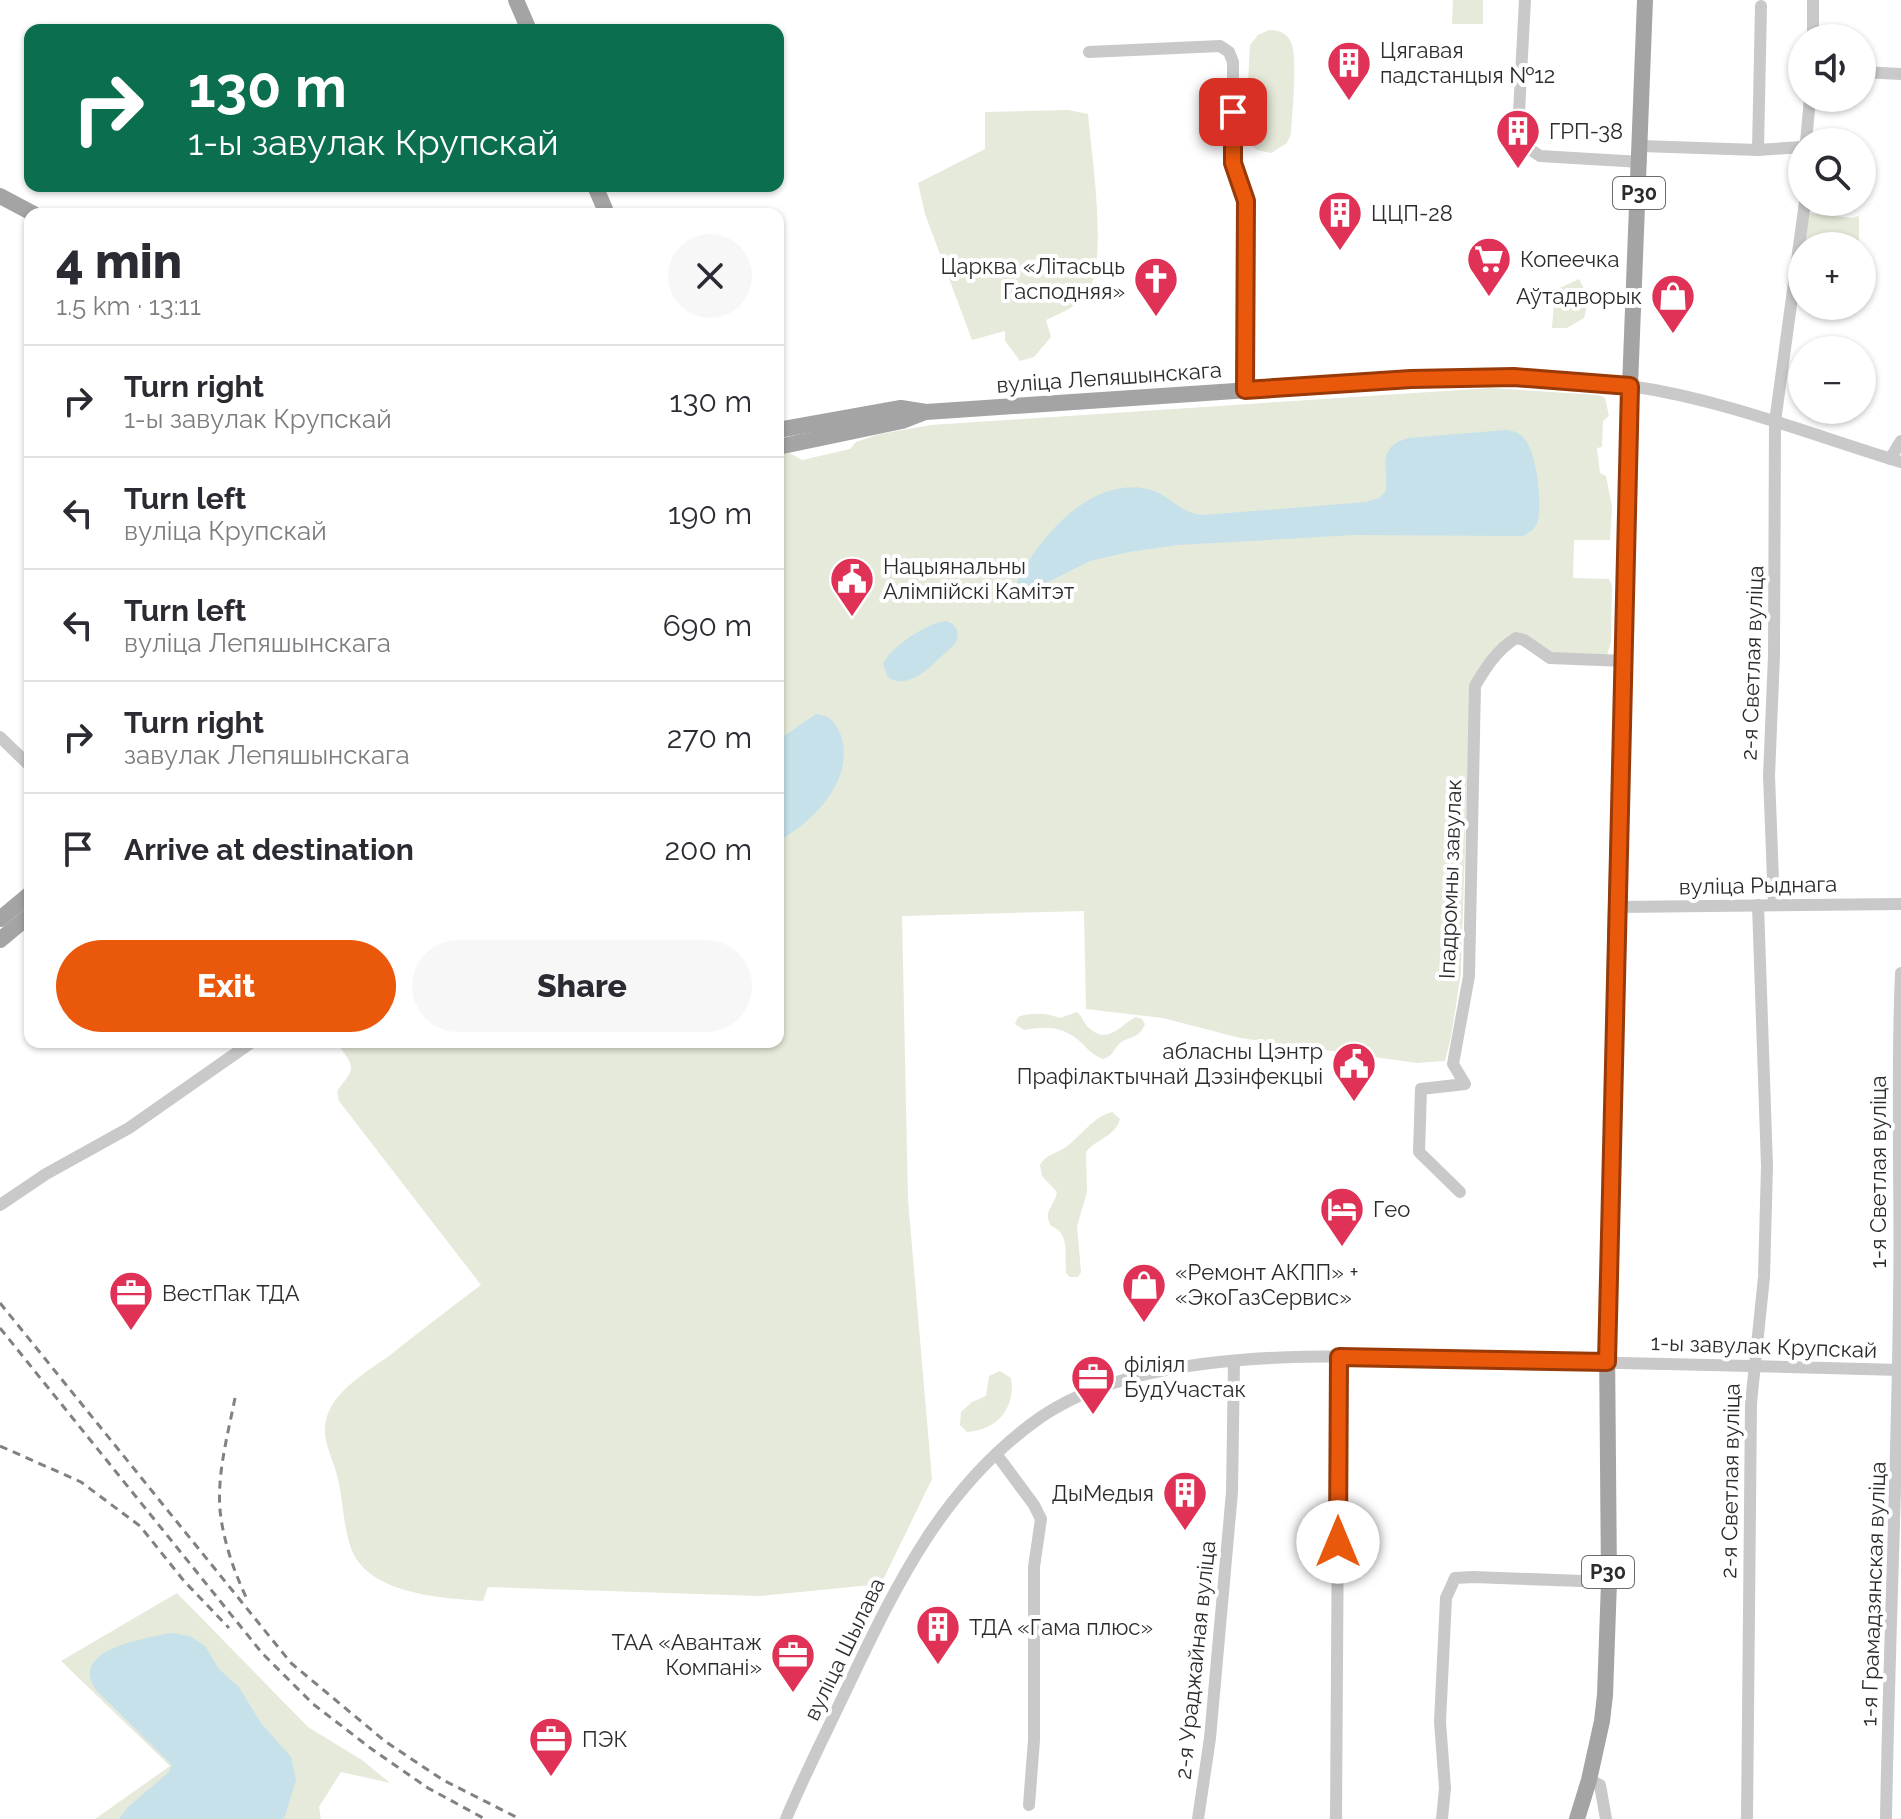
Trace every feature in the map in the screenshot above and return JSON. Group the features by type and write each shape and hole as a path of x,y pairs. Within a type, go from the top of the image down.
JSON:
{"main road":[{"path":"516,0 526,24"},
{"name":"Р30","path":"1577,1819 1589,1780 1604,1708 1609,1582 1607,1362 1616,907 1630,386 1645,0"},
{"path":"0,196 24,209"},
{"name":"вуліца Лепяшынскага","path":"784,429 901,408 926,412 1411,379 1514,377 1630,386"},
{"name":"вуліца Лепяшынскага","path":"784,446 902,421 926,412"},
{"path":"0,919 24,899"},
{"path":"0,940 24,920"}],"street":[{"path":"1525,0 1518,131 1525,146 1540,156 1788,148"},
{"path":"1813,0 1813,24"},
{"path":"1758,150 1761,6"},
{"path":"1089,52 1220,46 1229,52 1233,62 1233,163 1246,201 1245,390"},
{"path":"1876,73 1901,74"},
{"name":"2-я Светлая вуліца","path":"1774,905 1769,776 1774,655 1775,422 1803,216"},
{"path":"1630,386 1660,390 1775,422 1895,460 1901,441"},
{"name":"Іпадромны завулак","path":"1460,1192 1419,1152 1421,1089 1465,1084 1453,1064 1469,976 1475,686 1487,664 1516,638 1550,658 1625,661"},
{"path":"0,737 24,760"},
{"name":"вуліца Рыднага","path":"1616,907 1901,904"},
{"name":"2-я Светлая вуліца","path":"1747,1819 1748,1541 1753,1367 1764,1277 1767,1166 1758,905"},
{"name":"1-я Светлая вуліца","path":"1899,1370 1897,1070 1901,973"},
{"path":"0,1205 46,1174 129,1128 243,1048"},
{"path":"1336,1819 1339,1357"},
{"name":"1-ы завулак Крупскай","path":"950,1502 997,1455 1042,1417 1092,1391 1175,1369 1234,1361 1339,1357 1899,1370"},
{"name":"2-я Ураджайная вуліца","path":"1198,1819 1210,1738 1232,1492 1234,1361"},
{"name":"1-я Грамадзянская вуліца","path":"1886,1819 1899,1370"},
{"path":"997,1455 1041,1519 1034,1567 1034,1740 1029,1805"},
{"name":"вуліца Шылава","path":"786,1819 890,1598 918,1548 950,1502"},
{"path":"1442,1819 1445,1788 1440,1722 1446,1598 1455,1578 1609,1582"},
{"path":"1589,1780 1600,1785 1606,1819"}],"green space":[{"path":"1453,0 1483,0 1483,24 1452,24"},
{"path":"1269,30 1282,33 1289,39 1293,49 1294,72 1291,134 1287,143 1271,153 1257,150 1245,139 1250,45 1258,35"},
{"path":"1068,110 1088,114 1098,233 1093,278 1079,302 1046,320 1051,337 1034,357 1020,361 1005,341 1005,331 972,340 925,214 918,183 985,149 985,112"},
{"path":"1809,216 1859,216 1859,232 1807,232"},
{"path":"1579,279 1589,298 1584,318 1567,328 1552,328 1555,290"},
{"path":"1491,388 1605,398 1609,416 1603,421 1602,447 1597,448 1600,473 1606,476 1612,507 1610,540 1574,540 1573,578 1609,579 1612,586 1611,642 1607,655 1556,660 1515,640 1470,693 1461,973 1445,1061 1417,1063 1240,1038 1163,1018 1086,1009 1084,911 902,916 908,1200 932,1479 881,1584 760,1596 488,1587 483,1601 426,1595 387,1583 371,1574 358,1561 350,1545 338,1479 325,1436 326,1418 335,1401 349,1386 481,1285 339,1101 337,1091 348,1077 351,1067 340,1048 784,1048 784,454 790,453 802,460 850,449 856,442 880,434 931,425"},
{"path":"1077,1012 1089,1028 1103,1035 1115,1032 1136,1017 1145,1024 1139,1033 1122,1042 1103,1059 1062,1031 1048,1028 1024,1030 1015,1024 1018,1017 1028,1014 1060,1018"},
{"path":"1112,1112 1120,1119 1118,1125 1086,1152 1087,1192 1077,1226 1081,1272 1078,1277 1070,1277 1066,1273 1062,1234 1051,1226 1048,1216 1057,1192 1042,1176 1040,1165 1099,1118"},
{"path":"1000,1371 1011,1378 1011,1398 1007,1407 988,1427 967,1432 960,1425 961,1412 972,1402 986,1396 989,1376"},
{"path":"177,1593 308,1727 362,1760 390,1783 341,1772 319,1807 321,1819 95,1819 170,1766 61,1661"}],"water":[{"path":"1506,430 1519,434 1528,444 1538,478 1537,523 1523,536 1354,535 1178,545 1090,561 1030,591 1022,592 1016,587 1030,559 1052,531 1079,506 1112,490 1130,487 1148,489 1188,511 1203,515 1366,502 1379,498 1386,491 1386,459 1391,447 1398,442 1408,438"},
{"path":"946,621 957,631 954,645 915,678 897,681 888,677 883,664 893,650 920,631"},
{"path":"816,714 821,715 834,722 844,749 843,766 829,796 806,822 784,837 784,736"},
{"path":"171,1633 190,1636 205,1646 219,1669 239,1687 260,1722 291,1757 296,1780 284,1819 119,1819 128,1807 169,1772 172,1765 97,1691 90,1677 92,1665 113,1648"}],"railway":[{"path":"0,1303 291,1663 386,1742 443,1780 520,1819"},
{"path":"0,1328 262,1653 313,1704 373,1750 428,1788 485,1819"},
{"path":"235,1398 219,1496 230,1556 247,1599"},
{"path":"0,1446 81,1482 140,1526 184,1581 229,1628"}],"place":[{"name":"Цягавая падстанцыя №12","path":"1349,102"},
{"name":"ГРП-38","path":"1518,170"},
{"name":"ЦЦП-28","path":"1340,252"},
{"name":"Копеечка","path":"1489,298"},
{"name":"Царква «Літасьць Гасподняя»","path":"1156,318"},
{"name":"Аўтадворык","path":"1673,335"},
{"name":"Нацыянальны Алімпійскі Камітэт","path":"852,618"},
{"name":"абласны Цэнтр Прафілактычнай Дэзінфекцыі","path":"1354,1103"},
{"name":"Гео","path":"1342,1248"},
{"name":"«Ремонт АКПП» + «ЭкоГазСервис»","path":"1144,1324"},
{"name":"ВестПак ТДА","path":"131,1332"},
{"name":"філіял БудУчастак","path":"1093,1416"},
{"name":"ДыМедыя","path":"1185,1532"},
{"name":"ТДА «Гама плюс»","path":"938,1666"},
{"name":"ТАА «Авантаж Компані»","path":"793,1694"},
{"name":"ПЭК","path":"551,1778"}],"route":[{"path":"1233,112 1233,163 1246,201 1245,390 1411,379 1514,377 1630,386 1607,1362 1339,1357 1338,1542"}]}
